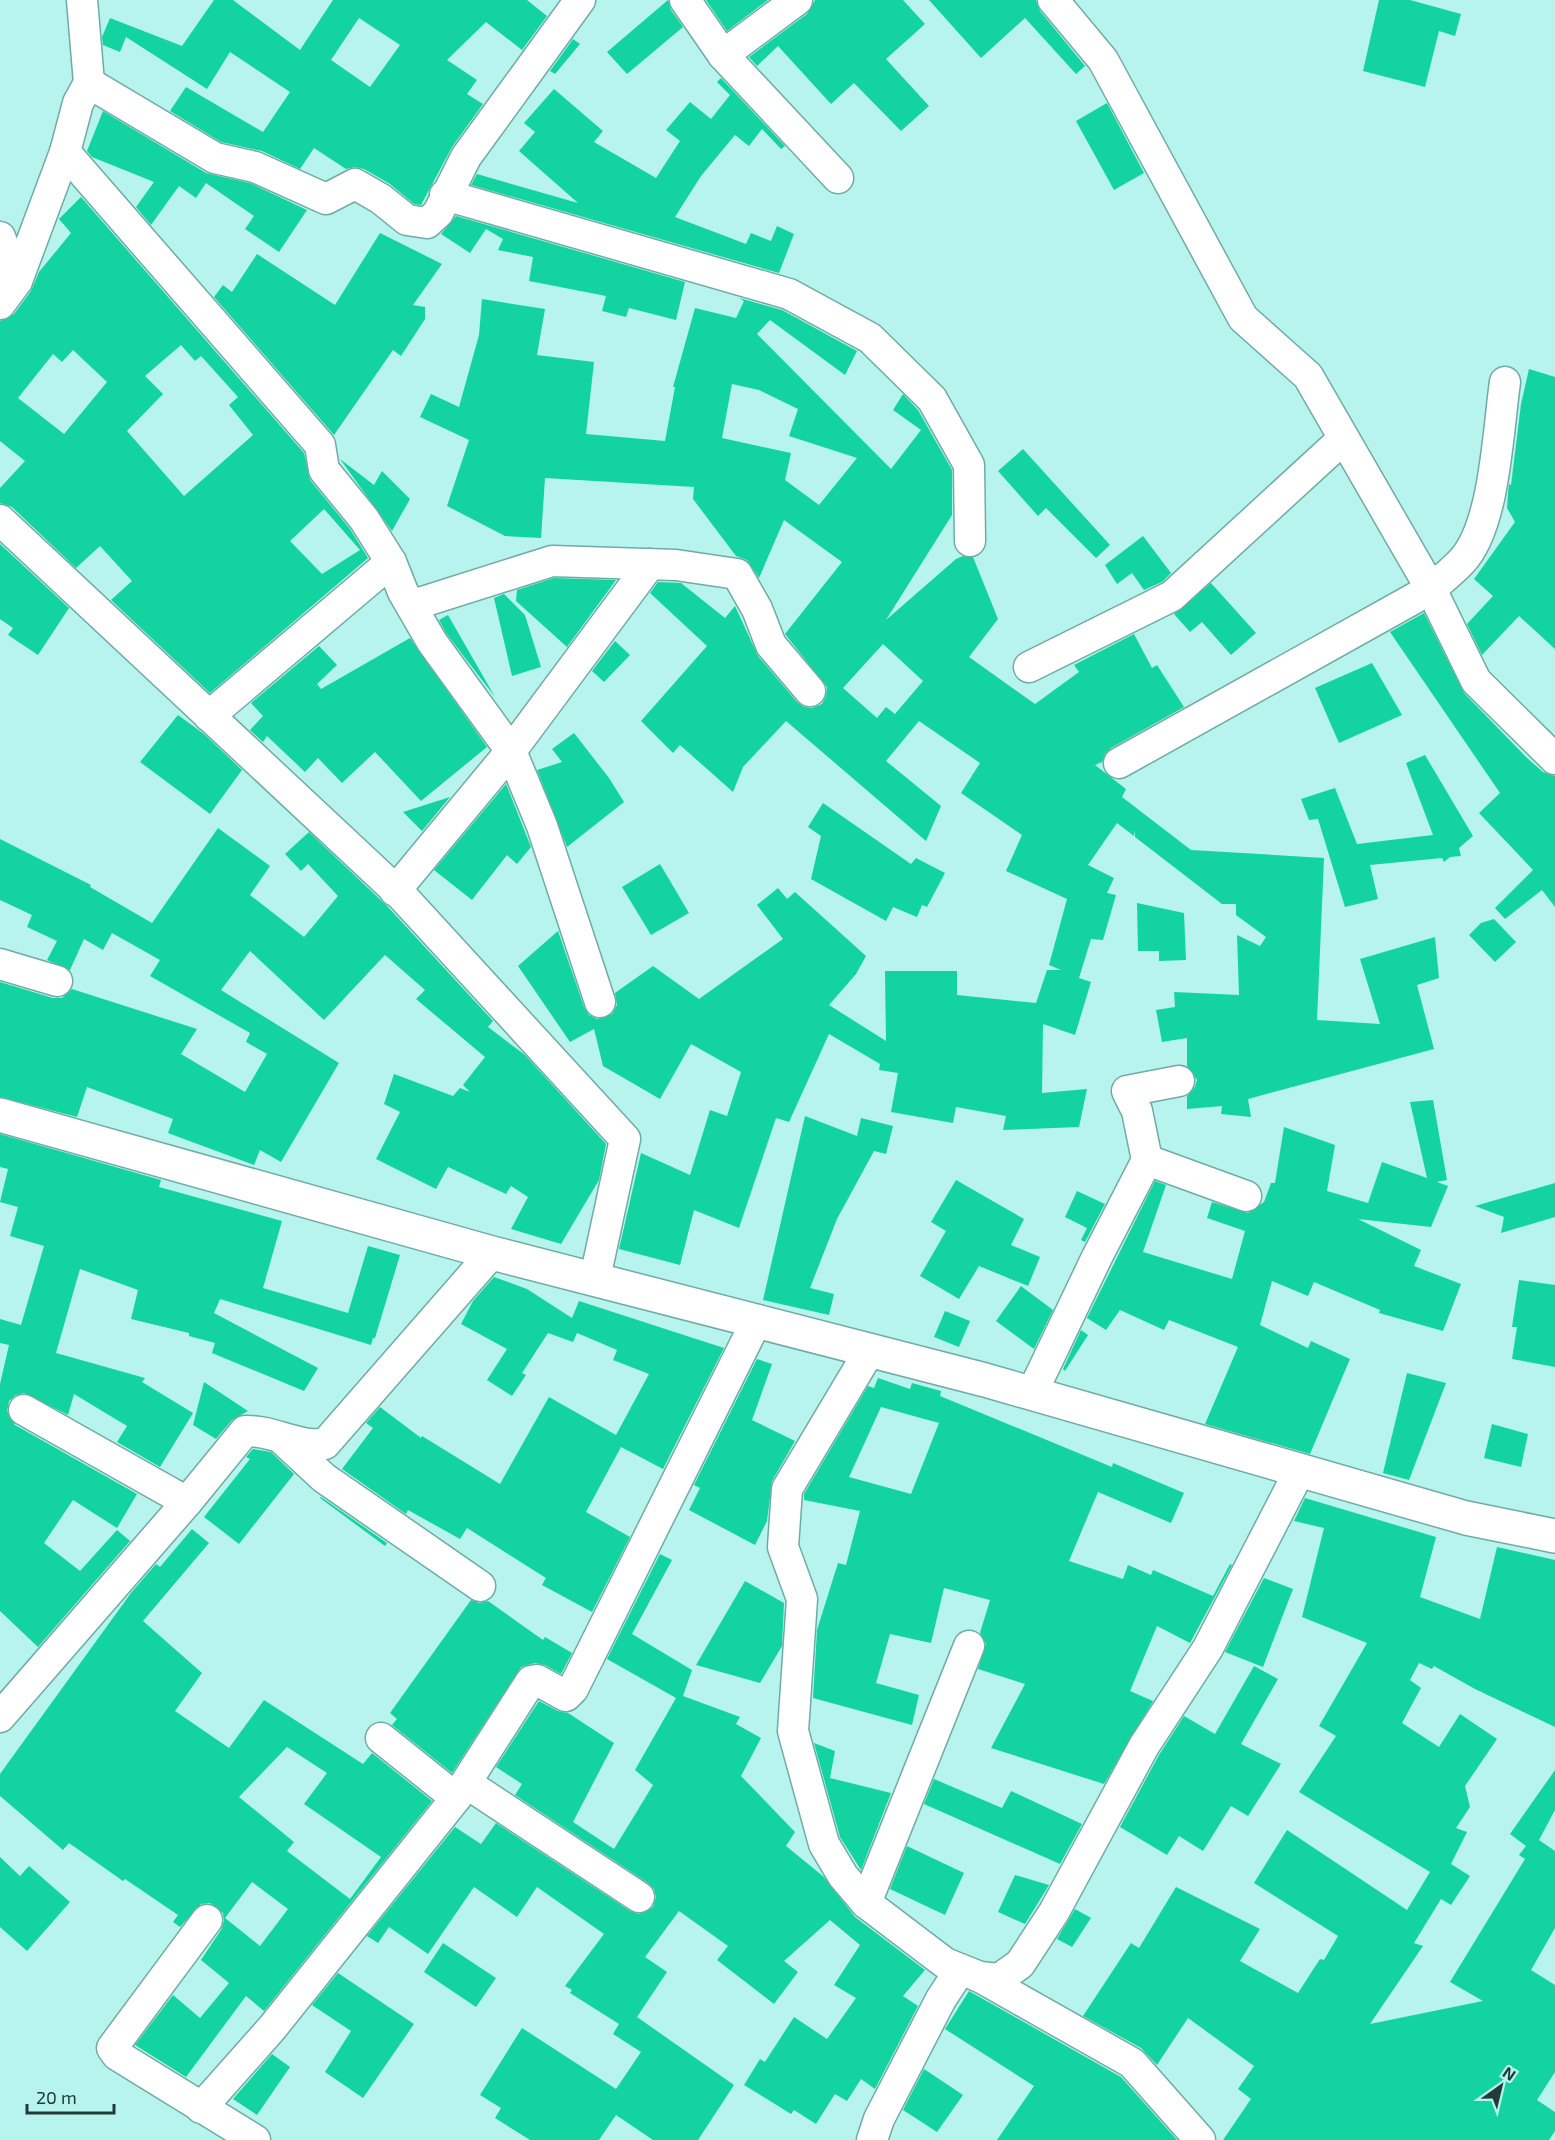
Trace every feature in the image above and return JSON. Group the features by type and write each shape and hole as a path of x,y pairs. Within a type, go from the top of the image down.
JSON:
{"street":[{"path":"8,292 65,152 78,103 88,83 82,0"},
{"path":"88,83 215,158 255,167 326,199 355,184 381,199 407,220 427,223 438,213 466,157 580,0"},
{"path":"685,0 723,55 838,178"},
{"path":"723,55 797,0"},
{"path":"1053,0 1103,60 1243,318 1308,376 1431,589 1476,681 1555,759"},
{"path":"65,152 320,445 324,470 364,519 391,562 403,592 413,605 432,642 511,751 542,826 600,1002"},
{"path":"445,195 789,294 870,338 932,399 969,465 970,541"},
{"path":"0,237 8,292"},
{"path":"1119,763 1431,589 1464,560 1489,503 1504,382"},
{"path":"1029,667 1172,596 1343,439"},
{"path":"0,520 395,891 626,1139 595,1278"},
{"path":"413,605 552,561 650,564 725,570 737,574 757,609 771,645 810,691"},
{"path":"209,716 391,562"},
{"path":"395,891 511,751 650,564"},
{"path":"0,964 57,981"},
{"path":"1032,1393 1097,1257 1147,1160 1137,1111 1127,1091 1179,1081"},
{"path":"0,1115 492,1253 1032,1393 1466,1518 1555,1536"},
{"path":"1147,1160 1246,1196"},
{"path":"0,1717 187,1502 245,1431 263,1430 282,1439 310,1446 325,1444 492,1253"},
{"path":"201,2108 272,2028 461,1791 531,1681 537,1680 566,1696 573,1689 757,1320"},
{"path":"870,1350 787,1489 783,1547 802,1599 793,1731 824,1844 843,1876 866,1903 945,1963 970,1973 1132,2063 1200,2140"},
{"path":"24,1410 187,1502"},
{"path":"282,1439 324,1478 480,1586"},
{"path":"970,1973 999,1979 1020,1964 1054,1912 1144,1746 1208,1648 1300,1470"},
{"path":"866,1903 969,1646"},
{"path":"381,1738 461,1791 639,1897"},
{"path":"207,1920 115,2040 112,2048 117,2055 255,2140"},
{"path":"872,2140 879,2119 936,2009 970,1973"}],"building":[{"path":"214,0 233,0 300,50 333,0 527,0 547,16 522,50 486,22 447,60 477,80 467,94 483,104 452,147 421,205 414,204 390,184 364,169 355,167 346,169 314,148 300,169 262,151 221,142 170,111 186,87 263,132 290,92 230,52 207,89 126,37 120,52 103,45 102,37 110,18 182,46","holes":["359,18 400,45 370,87 331,60"]},
{"path":"668,0 671,10 683,27 627,74 607,52"},
{"path":"706,0 768,0 727,31"},
{"path":"815,0 903,0 925,24 886,59 929,106 901,131 854,83 831,104 778,46 757,66 749,57 807,14"},
{"path":"929,0 1036,0 1040,11 1085,66 1076,74 1025,18 981,58"},
{"path":"1379,0 1410,0 1461,14 1455,36 1439,31 1425,87 1363,71"},
{"path":"573,39 580,44 555,74 550,71"},
{"path":"721,78 785,146 781,149 762,129 749,146 735,135 701,176 675,217 746,244 751,233 771,241 777,226 794,234 779,273 471,185 477,174 578,203 519,151 535,132 524,123 554,89 603,131 594,142 656,178 680,141 666,130 690,102 711,119 730,95 717,82"},
{"path":"1107,103 1144,173 1114,190 1076,121"},
{"path":"103,111 206,173 250,183 307,210 279,252 245,229 254,216 206,183 196,198 179,186 151,225 136,207 154,182 92,157 87,151"},
{"path":"81,197 304,453 310,480 350,529 368,558 210,693 111,600 132,581 100,546 76,568 12,507 0,503 0,488 25,461 0,441 0,321 14,314 31,291 39,272 71,233 59,219","holes":["181,345 195,361 201,356 238,397 229,405 253,435 184,496 127,431 163,394 145,376","73,350 107,382 64,434 18,398 53,354 62,362","324,509 360,550 322,574 290,541"]},
{"path":"456,216 685,282 676,320 629,308 626,317 602,311 606,296 529,281 533,257 498,250 503,239 486,229 470,253 441,234"},
{"path":"380,233 442,264 413,305 425,307 425,319 401,356 393,350 334,435 214,297 223,285 232,292 257,254 335,305"},
{"path":"739,298 782,310 857,351 845,375 770,320 757,334 891,469 921,430 893,410 903,394 918,410 952,470 952,515 886,620 956,559 963,556 973,557 998,619 969,657 1035,704 1079,672 1074,665 1134,634 1152,668 1157,665 1184,707 1111,748 1105,754 1102,762 1095,765 1126,789 1122,797 1191,850 1324,858 1317,1020 1380,1024 1360,959 1435,937 1439,978 1417,985 1434,1049 1248,1099 1251,1117 1221,1114 1222,1106 1187,1109 1187,1096 1195,1087 1197,1080 1187,1066 1187,1038 1162,1042 1156,1010 1175,1007 1174,992 1239,995 1237,935 1260,946 1266,937 1236,915 1236,904 1222,904 1135,837 1135,830 1134,836 1117,823 1088,865 1114,878 1107,893 1116,895 1103,940 1091,939 1079,978 1091,982 1075,1035 1043,1024 1042,1093 1087,1089 1079,1127 1003,1130 1006,1116 956,1107 953,1123 891,1112 898,1073 879,1070 880,1064 829,1034 789,1122 776,1118 739,1228 694,1210 680,1265 619,1249 641,1153 690,1175 710,1110 727,1116 741,1072 691,1044 660,1099 603,1066 594,1029 570,1042 518,966 558,931 584,1007 589,1015 597,1019 612,1014 617,1005 615,993 653,966 699,999 783,939 757,905 778,888 787,899 795,892 866,956 856,974 829,1005 886,1041 885,971 957,971 957,995 1036,1003 1047,970 1061,970 1049,965 1067,899 1006,871 1022,835 961,793 980,763 919,721 886,761 941,806 926,841 786,721 743,767 733,792 680,745 673,753 641,721 707,646 650,593 658,582 681,583 725,618 735,606 758,656 797,702 804,707 812,708 822,704 827,687 785,634 842,562 784,520 759,578 747,560 736,556 693,499 694,487 545,478 541,538 505,536 447,506 469,440 420,417 431,394 459,407 479,335 482,299 545,309 537,355 594,362 586,434 665,441 675,387 673,387 695,308 736,318 744,301","holes":["732,384 759,390 798,409 789,436 857,458 819,505 785,480 791,453 722,438","883,644 923,681 895,714 886,707 877,718 843,688"]},
{"path":"1529,369 1555,377 1555,649 1519,616 1482,655 1467,624 1493,596 1474,579 1515,522 1507,508 1508,493 1509,484 1511,485 1521,404"},
{"path":"1023,449 1110,545 1096,558 1046,508 1038,516 998,471"},
{"path":"340,459 374,485 382,471 410,499 392,531"},
{"path":"1143,536 1171,573 1162,582 1144,590 1132,573 1117,584 1105,565"},
{"path":"0,544 69,608 38,655 8,635 13,628 0,619"},
{"path":"554,578 616,580 567,647 516,601 517,590"},
{"path":"1211,583 1256,633 1231,655 1202,622 1190,632 1174,614"},
{"path":"504,594 525,615 541,667 512,676 494,598"},
{"path":"1424,613 1464,693 1527,758 1543,772 1555,776 1555,907 1542,890 1505,919 1495,908 1533,870 1479,813 1500,793 1390,632"},
{"path":"448,615 495,697 446,633 439,620"},
{"path":"410,638 487,747 421,801 375,752 342,783 318,758 305,772 267,736 263,742 250,730 263,716 251,703 319,646 337,665 317,684 321,689"},
{"path":"615,641 630,655 604,682 592,671"},
{"path":"1372,663 1402,715 1339,743 1315,688"},
{"path":"178,715 204,734 242,770 210,814 140,762"},
{"path":"574,733 609,778 624,802 567,847 537,770 562,762 552,749"},
{"path":"1425,755 1473,836 1459,848 1461,856 1450,857 1444,862 1442,858 1370,865 1378,899 1345,907 1318,819 1309,820 1301,799 1335,788 1357,844 1433,835 1406,763"},
{"path":"506,784 531,847 517,864 507,855 472,900 434,870"},
{"path":"450,797 422,831 403,812"},
{"path":"823,803 911,864 916,858 945,873 927,907 922,905 917,917 893,907 886,921 811,879 821,836 808,827"},
{"path":"218,828 270,866 250,895 304,937 338,896 308,864 301,871 285,854 309,832 388,907 493,1021 488,1027 525,1055 606,1144 599,1180 561,1244 511,1229 528,1197 511,1186 506,1194 448,1167 436,1189 376,1159 400,1112 384,1104 394,1074 453,1096 460,1088 470,1092 463,1085 485,1057 416,999 425,990 385,955 324,1020 250,951 221,990 339,1063 281,1162 260,1150 254,1165 168,1133 173,1119 87,1087 77,1117 0,1097 0,982 53,998 62,998 72,989 197,1029 181,1054 245,1092 267,1054 246,1042 250,1033 150,976 160,960 112,933 103,950 84,939 70,970 47,960 57,941 27,927 32,915 0,900 0,839 91,885 90,887 152,923"},
{"path":"660,864 689,913 651,935 622,887"},
{"path":"1137,903 1184,913 1186,960 1159,961 1159,951 1138,951"},
{"path":"1494,919 1516,942 1495,962 1469,935 1481,923"},
{"path":"1433,1100 1447,1180 1437,1182 1448,1186 1431,1227 1358,1219 1421,1250 1414,1266 1461,1284 1443,1331 1379,1313 1380,1310 1314,1282 1308,1296 1272,1281 1260,1325 1308,1348 1311,1341 1350,1359 1310,1454 1205,1424 1238,1347 1169,1320 1164,1330 1120,1310 1106,1330 1087,1318 1155,1181 1166,1185 1143,1252 1232,1279 1245,1231 1207,1218 1212,1202 1248,1213 1264,1202 1271,1183 1275,1183 1284,1127 1335,1145 1327,1191 1368,1203 1382,1162 1427,1178 1410,1102"},
{"path":"805,1116 857,1136 861,1118 893,1126 886,1154 874,1151 837,1219 810,1288 834,1294 829,1315 763,1300"},
{"path":"0,1134 161,1180 159,1187 282,1221 263,1288 348,1313 368,1246 400,1255 371,1345 220,1299 214,1313 318,1368 304,1391 212,1353 215,1343 189,1336 189,1333 131,1319 138,1290 80,1269 56,1353 145,1378 142,1382 193,1413 160,1467 117,1442 127,1426 74,1394 68,1415 24,1393 16,1395 9,1401 7,1411 15,1425 137,1494 117,1528 73,1500 44,1543 80,1571 117,1530 130,1541 38,1647 0,1611 0,1384 9,1345 0,1343 0,1319 21,1325 44,1246 10,1236 18,1207 0,1202 8,1169 0,1167"},
{"path":"956,1180 1024,1219 1011,1245 1040,1257 1028,1286 979,1266 959,1299 920,1276 946,1231 931,1222"},
{"path":"1555,1183 1555,1217 1501,1233 1504,1217 1475,1206"},
{"path":"1077,1191 1105,1204 1085,1242 1081,1240 1087,1228 1065,1217"},
{"path":"494,1277 527,1289 572,1318 579,1301 724,1348 663,1469 621,1447 586,1512 630,1537 592,1612 542,1585 546,1578 467,1528 460,1539 408,1510 406,1514 342,1469 373,1428 366,1423 380,1407 421,1438 422,1436 500,1484 549,1397 616,1435 649,1374 613,1360 617,1350 577,1333 573,1342 548,1333 522,1373 526,1375 512,1396 487,1380 507,1349 461,1324 473,1301"},
{"path":"1519,1280 1555,1285 1555,1367 1512,1359 1517,1327 1512,1327"},
{"path":"1021,1286 1053,1310 1034,1349 996,1321"},
{"path":"945,1311 970,1321 959,1347 934,1337"},
{"path":"1081,1330 1088,1335 1065,1371 1063,1369"},
{"path":"757,1359 772,1364 752,1420 795,1441 772,1481 767,1521 755,1545 689,1510 700,1488 694,1485"},
{"path":"1407,1373 1446,1383 1409,1480 1383,1473"},
{"path":"878,1378 910,1389 912,1383 941,1391 940,1396 1112,1467 1113,1463 1184,1493 1171,1523 1098,1492 1069,1561 1123,1579 1128,1565 1151,1575 1153,1570 1213,1596 1230,1564 1232,1565 1190,1643 1157,1626 1130,1691 1153,1701 1104,1784 991,1748 1025,1684 978,1669 986,1644 980,1633 990,1600 944,1588 931,1643 890,1634 876,1683 919,1695 912,1725 813,1698 817,1630 838,1563 846,1565 860,1511 804,1500 804,1494 868,1386 874,1388","holes":["881,1407 939,1423 911,1494 849,1477"]},
{"path":"204,1382 248,1411 232,1420 216,1439 193,1425"},
{"path":"1492,1424 1528,1434 1521,1467 1484,1458"},
{"path":"253,1449 271,1452 294,1474 239,1544 204,1517 250,1459 246,1457"},
{"path":"320,1498 387,1543 385,1546"},
{"path":"1305,1498 1436,1537 1420,1597 1480,1619 1497,1547 1555,1560 1555,1727 1475,1689 1434,1666 1432,1669 1419,1663 1410,1680 1421,1688 1402,1723 1439,1747 1460,1714 1497,1739 1465,1786 1470,1807 1456,1828 1467,1832 1451,1864 1470,1876 1451,1905 1441,1899 1414,1943 1423,1946 1370,2024 1483,2001 1450,1982 1525,1859 1519,1855 1526,1846 1510,1834 1555,1770 1555,1810 1539,1840 1555,1851 1555,1928 1531,1970 1555,1985 1555,2072 1537,2100 1555,2112 1555,2131 1549,2140 1223,2140 1251,2099 1238,2089 1254,2066 1188,2018 1157,2065 1141,2048 1083,2016 1131,1943 1139,1948 1176,1887 1260,1929 1240,1961 1298,1993 1320,1959 1324,1960 1338,1936 1254,1883 1287,1830 1407,1910 1430,1872 1299,1792 1336,1736 1319,1726 1367,1643 1302,1617 1324,1528 1294,1521"},
{"path":"192,1529 209,1543 143,1621 202,1673 175,1711 229,1748 264,1700 363,1764 372,1753 432,1801 264,2011 246,1996 186,2077 135,2045 173,1995 200,2018 229,1983 201,1960 221,1930 224,1921 223,1913 210,1903 201,1904 180,1927 173,1922 178,1915 125,1879 123,1881 69,1843 63,1850 0,1796 0,1774 131,1593 156,1564 160,1567","holes":["287,1747 327,1773 304,1804 381,1857 350,1899 287,1851 294,1842 239,1797","252,1882 288,1909 260,1946 225,1918"]},
{"path":"660,1554 672,1560 632,1634 692,1670 683,1696 740,1717 736,1724 761,1738 741,1776 795,1832 786,1846 824,1877 855,1917 925,1970 903,1996 918,2006 875,2089 861,2079 847,2101 835,2094 816,2124 794,2110 791,2114 744,2085 760,2059 765,2062 794,2017 827,2039 856,1998 834,1985 860,1945 830,1920 784,1961 798,1972 774,2004 717,1960 728,1946 679,1911 645,1957 667,1972 637,2017 734,2085 698,2140 653,2140 616,2115 599,2140 530,2140 495,2118 501,2108 480,2095 522,2028 616,2089 641,2052 613,2034 619,2024 570,1993 572,1990 565,1986 604,1934 537,1887 517,1917 474,1887 428,1954 389,1927 378,1943 367,1936 455,1827 481,1844 496,1823 630,1911 639,1914 653,1907 656,1897 654,1889 648,1883 515,1795 522,1784 496,1767 539,1701 558,1711 568,1713 614,1743 573,1822 614,1849 653,1785 635,1770 676,1698 607,1659"},
{"path":"1264,1578 1293,1589 1263,1667 1225,1652"},
{"path":"745,1581 784,1603 782,1646 760,1683 696,1665"},
{"path":"471,1600 479,1603 488,1601 543,1640 545,1637 572,1653 561,1674 545,1665 535,1663 521,1667 452,1773 392,1725 397,1719 390,1713"},
{"path":"1254,1666 1278,1679 1241,1744 1281,1764 1248,1816 1231,1806 1203,1851 1179,1836 1167,1855 1120,1827 1159,1755 1184,1716 1215,1734"},
{"path":"814,1743 835,1751 830,1778 891,1793 861,1870 840,1837"},
{"path":"934,1779 1002,1808 1011,1791 1082,1824 1060,1864 924,1804"},
{"path":"907,1846 964,1873 945,1915 890,1889"},
{"path":"0,1857 20,1876 29,1866 70,1902 27,1951 0,1927"},
{"path":"1015,1875 1049,1885 1025,1924 998,1912"},
{"path":"1075,1909 1091,1918 1072,1947 1057,1939"},
{"path":"443,1943 496,1978 476,2007 424,1972"},
{"path":"338,1973 414,2024 363,2098 325,2072 351,2031 312,2005"},
{"path":"969,1991 1121,2077 1177,2140 997,2140 1034,2086 945,2029"},
{"path":"272,2054 290,2067 257,2115 233,2099"},
{"path":"924,2069 963,2095 937,2132 903,2110"}]}
